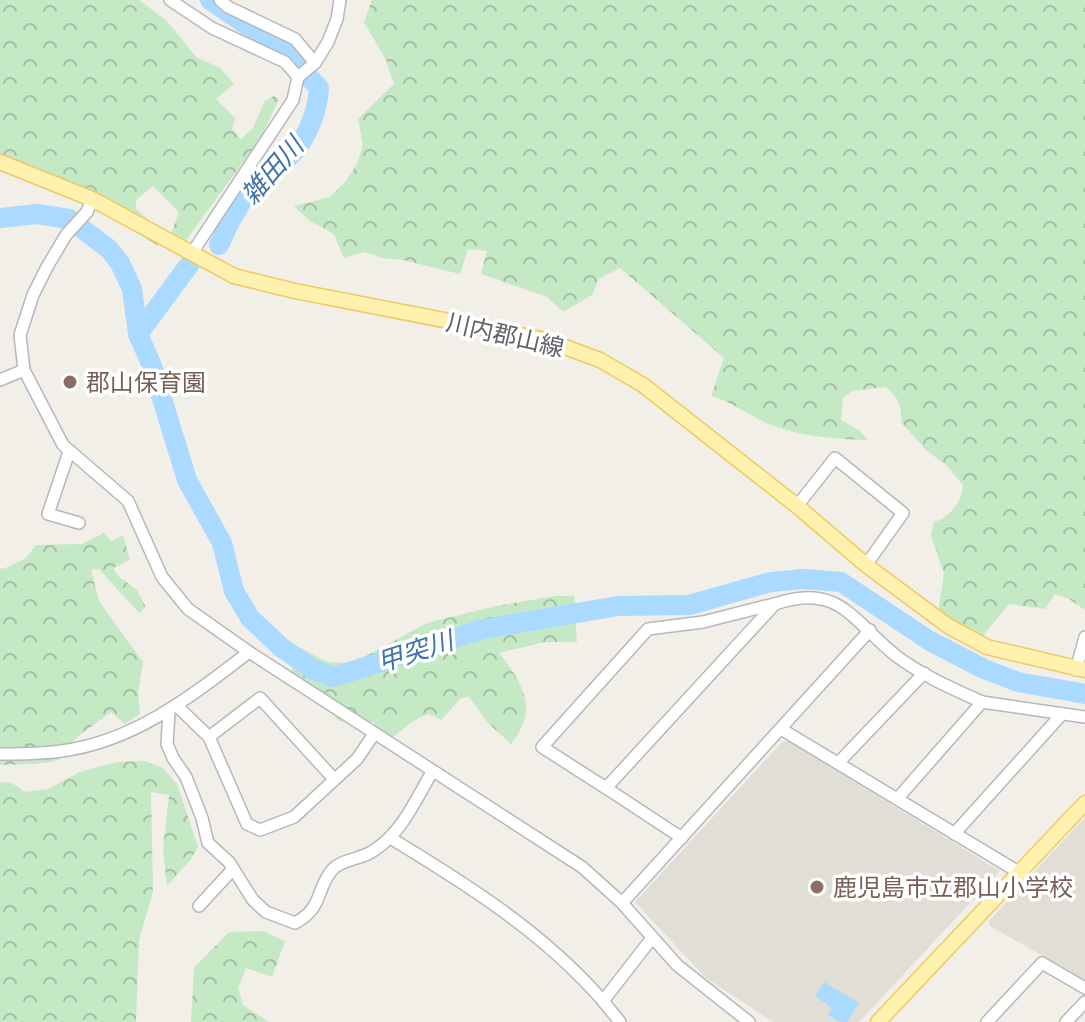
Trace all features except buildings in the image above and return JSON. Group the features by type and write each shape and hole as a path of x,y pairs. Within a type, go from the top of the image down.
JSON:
{"main road":[{"name":"川内郡山線","path":"0,162 234,276 295,291 546,340 600,360 643,385 797,506 866,565 948,626 987,647 1080,670"},
{"path":"878,1022 1085,803"}],"street":[{"path":"170,0 212,28 285,62 298,77"},
{"path":"220,0 228,7 295,39 315,63"},
{"path":"192,253 293,100 298,77 315,63 332,31 340,0"},
{"path":"89,205 47,267 24,318 20,335 24,370 57,437 69,452 128,501 149,551 174,593 188,609 249,652 582,867 622,903 695,981 749,1022"},
{"path":"0,380 24,370"},
{"path":"69,452 48,514 79,523"},
{"path":"797,506 835,458 903,513 866,565"},
{"path":"682,838 542,747 648,629 703,622 794,597 815,595 836,603 896,655 924,673 982,702 1085,717"},
{"path":"606,788 775,604"},
{"path":"622,903 870,630"},
{"path":"1080,670 1085,637"},
{"path":"0,754 63,751 93,744 146,724 173,709 249,652"},
{"path":"839,762 924,673"},
{"path":"209,737 260,698 334,779"},
{"path":"898,798 982,702"},
{"path":"173,709 209,737 247,824 260,830 294,817 357,759 374,734"},
{"path":"173,709 167,744 186,777 208,843 233,869 253,900 266,912 295,923 308,916 331,871 338,865 363,858 392,839 432,772"},
{"path":"954,834 1062,714"},
{"path":"781,729 1020,873"},
{"path":"392,839 481,893 563,958 620,1022"},
{"path":"199,906 233,869"},
{"path":"603,1001 652,938"},
{"path":"987,1022 1042,963 1085,988"},
{"path":"1066,1022 1085,1002"}],"shaded area":[{"name":"鹿児島市立郡山小学校","path":"788,741 1000,871 859,1022 773,1022 706,978 635,902 782,742"},
{"path":"1085,817 1085,980 990,926 989,921"}],"green space":[{"path":"0,0 139,0 167,21 196,57 220,68 234,84 216,99 235,118 232,129 241,139 253,128 265,101 274,96 279,99 260,139 186,240 175,249 166,247 179,212 153,186 136,200 136,209 165,234 158,246 106,214 0,168"},
{"path":"372,0 1085,0 1085,610 1055,594 1045,609 1009,604 981,638 938,613 944,574 931,535 934,522 950,513 958,503 963,485 901,422 898,402 886,387 852,391 843,398 841,420 860,431 868,440 797,433 766,423 711,396 724,358 620,268 599,279 592,295 563,312 547,297 481,274 487,251 468,249 460,274 365,252 344,258 334,234 310,221 294,206 330,197 345,182 357,164 363,145 358,119 394,84 386,60 364,22"},
{"path":"104,533 111,541 123,535 130,560 113,568 118,576 137,590 146,607 139,613 99,569 91,570 99,601 143,662 138,692 140,714 125,724 111,712 77,737 59,760 0,765 0,568 25,559 36,545 82,544"},
{"path":"555,596 574,596 577,642 545,642 499,653 521,686 526,708 520,732 511,744 489,724 469,697 461,698 441,720 429,714 381,745 374,722 339,721 292,671 299,647 327,662 346,663 366,656 427,623"},
{"path":"145,761 163,768 177,784 198,847 167,886 163,849 169,795 151,792 153,892 139,940 136,1022 0,1022 0,782 12,783 25,792 48,789 80,772 117,762"},
{"path":"263,931 285,941 272,977 246,968 238,988 243,1005 269,1022 191,1022 194,968 229,932"}],"water":[{"path":"824,982 859,1003 847,1022 840,1022 828,1015 832,1008 815,996"}],"waterway":[{"name":"雑田川","path":"210,0 286,52 319,88 314,115 302,141 291,155 251,188 219,245"},
{"name":"甲突川","path":"0,218 37,214 69,219 109,249 120,263 132,289 138,334 152,366 187,480 222,543 234,591 250,618 282,648 314,670 334,677 483,629 618,606 689,605 771,582 804,579 841,582 930,641 984,669 1018,682 1085,694"},
{"name":"雑田川","path":"138,334 192,261"}],"place":[{"name":"郡山保育園","path":"70,382"},
{"name":"鹿児島市立郡山小学校","path":"817,887"}]}
